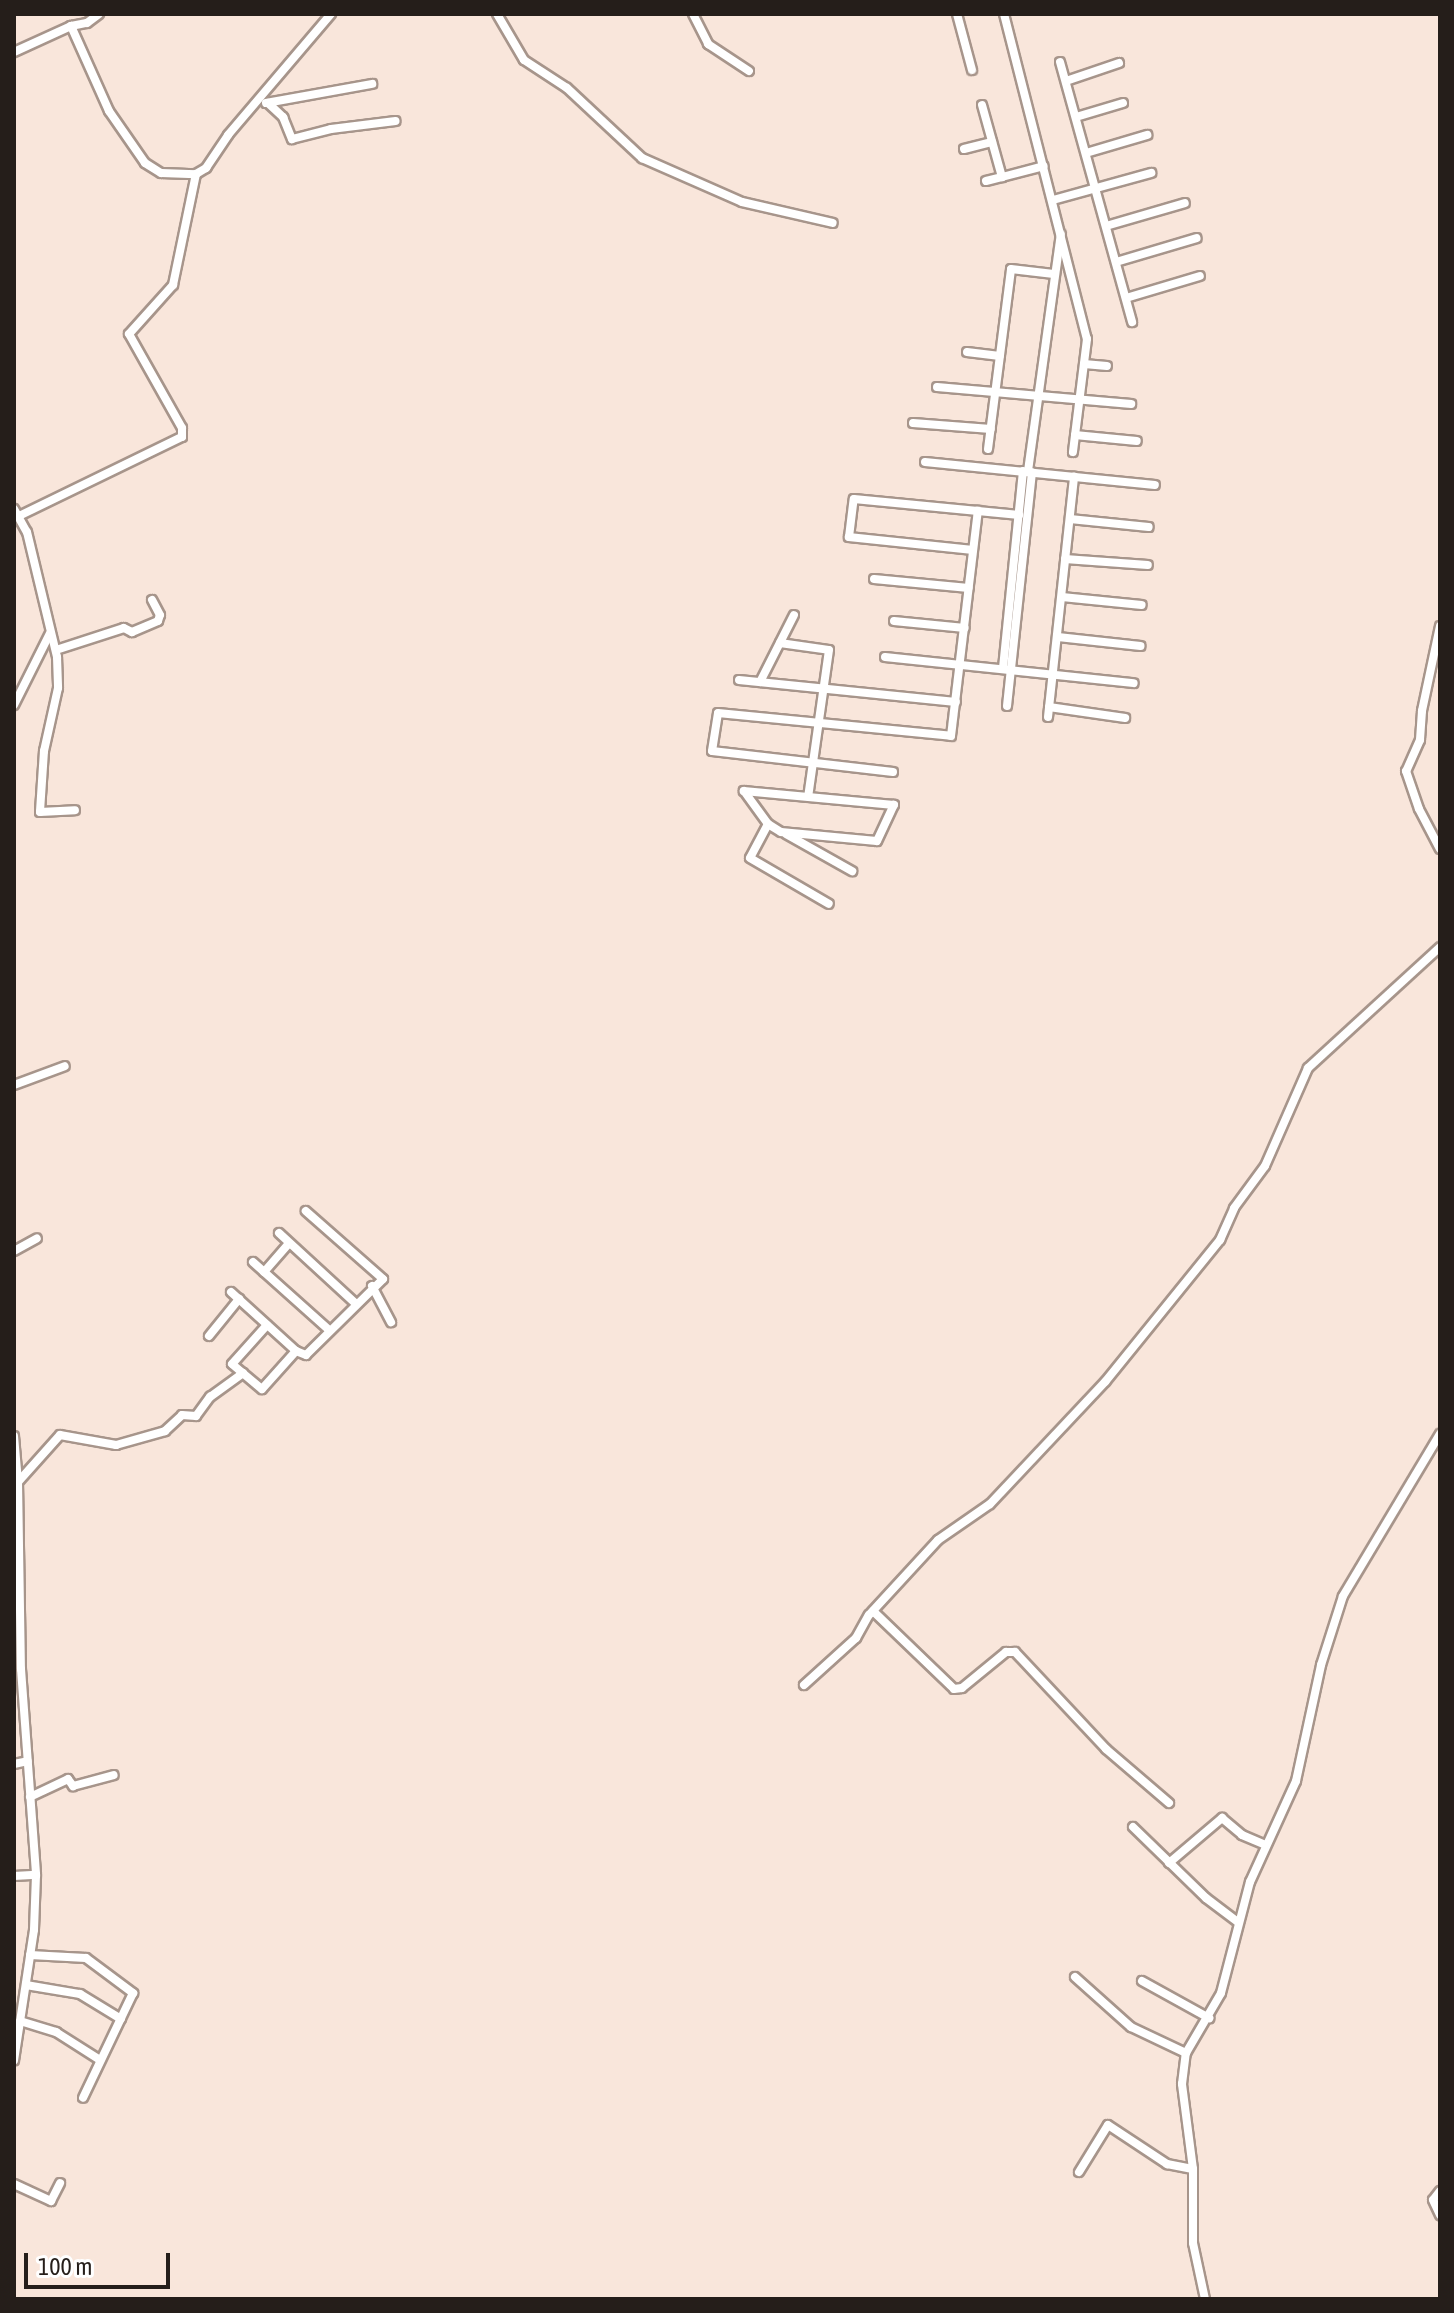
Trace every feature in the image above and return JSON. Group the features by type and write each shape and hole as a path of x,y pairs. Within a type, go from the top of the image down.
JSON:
{"street":[{"path":"14,52 71,26 87,23 99,14"},
{"path":"71,26 109,111 145,163 161,173 196,174 206,168 228,135 331,14"},
{"path":"497,14 524,60 567,88 642,158 742,202 833,223"},
{"path":"693,14 708,44 749,71"},
{"path":"957,14 972,70"},
{"path":"1004,14 1087,339 1073,452"},
{"path":"1060,62 1132,322"},
{"path":"1066,81 1119,63"},
{"path":"257,103 372,84"},
{"path":"268,103 283,117 292,139 331,129 396,121"},
{"path":"1076,117 1123,103"},
{"path":"982,105 1002,177"},
{"path":"1086,153 1147,135"},
{"path":"964,149 992,142"},
{"path":"986,181 1044,166"},
{"path":"1053,200 1151,173"},
{"path":"75,810 42,813 40,810 44,751 58,688 56,650 27,532 16,512 182,437 182,428 129,334 173,285 196,174"},
{"path":"1106,226 1185,203"},
{"path":"1007,668 1037,395 1061,229"},
{"path":"1116,262 1197,238"},
{"path":"988,449 1011,269 1054,274"},
{"path":"1126,298 1200,276"},
{"path":"967,352 1000,356"},
{"path":"1084,364 1107,366"},
{"path":"937,387 1131,404"},
{"path":"913,423 991,429"},
{"path":"1075,435 1137,441"},
{"path":"925,462 1155,485"},
{"path":"1007,706 1019,515 1028,471"},
{"path":"1074,476 1049,712 1125,718"},
{"path":"973,550 849,537 854,499 1019,515"},
{"path":"893,772 712,751 718,713 951,736 978,511"},
{"path":"1070,519 1149,527"},
{"path":"1065,559 1148,565"},
{"path":"874,579 969,588"},
{"path":"1062,597 1142,605"},
{"path":"56,650 124,628 134,631 158,621 160,615 152,600"},
{"path":"760,682 794,615"},
{"path":"894,621 965,628"},
{"path":"1440,626 1422,711 1420,740 1406,771 1419,809 1440,849"},
{"path":"14,705 50,633"},
{"path":"1058,637 1141,646"},
{"path":"780,643 829,650 808,797"},
{"path":"885,657 1134,683"},
{"path":"739,680 956,702"},
{"path":"781,832 877,841 894,805 744,791 768,824 781,832 852,871"},
{"path":"768,824 750,858 829,904"},
{"path":"804,1685 856,1638 873,1611 940,1538 968,1522 1000,1495 1105,1382 1220,1240 1234,1208 1259,1178 1308,1068 1440,947"},
{"path":"14,1085 65,1066"},
{"path":"231,1292 296,1351 306,1355 372,1286 383,1279 306,1211"},
{"path":"279,1233 355,1303"},
{"path":"14,1251 37,1238"},
{"path":"264,1272 289,1243"},
{"path":"253,1262 329,1330"},
{"path":"372,1286 391,1322"},
{"path":"209,1336 239,1299"},
{"path":"267,1325 232,1364 262,1389 296,1351"},
{"path":"18,1482 60,1435 116,1445 165,1431 182,1415 196,1416 210,1397 243,1373"},
{"path":"1205,2299 1193,2243 1193,2169 1182,2084 1186,2053 1221,1993 1238,1922 1266,1845 1296,1781 1321,1665 1343,1596 1437,1447 1440,1434"},
{"path":"14,1436 18,1482 21,1653 36,1875 30,1955 14,2060"},
{"path":"873,1611 954,1689 962,1688 1006,1652 1015,1652 1106,1749 1169,1803"},
{"path":"14,1764 28,1761"},
{"path":"30,1797 68,1779 74,1786 114,1775"},
{"path":"1169,1863 1222,1818 1242,1835 1266,1845"},
{"path":"1133,1827 1169,1863 1238,1922"},
{"path":"14,1876 36,1875"},
{"path":"30,1955 77,1956 97,1964 133,1993 83,2098"},
{"path":"1075,1977 1131,2027 1186,2053"},
{"path":"1142,1981 1209,2018"},
{"path":"26,1985 80,1994 121,2019"},
{"path":"20,2021 56,2032 100,2060"},
{"path":"1079,2172 1108,2125 1167,2164 1193,2169"},
{"path":"14,2184 51,2201 60,2183"},
{"path":"1440,2191 1433,2200 1440,2215"}]}
